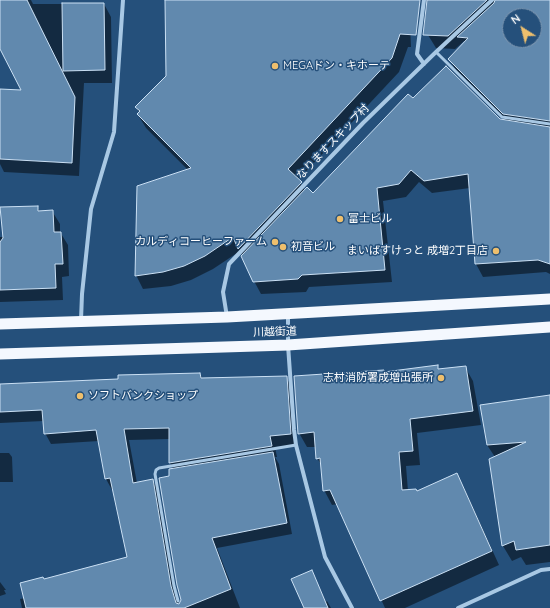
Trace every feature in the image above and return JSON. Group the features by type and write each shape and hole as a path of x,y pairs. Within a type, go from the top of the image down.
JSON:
{"highway":[{"name":"川越街道","path":"0,324 227,317 550,299"},
{"name":"川越街道","path":"0,354 288,345 550,327"}],"street":[{"path":"81,321 82,294 91,209 114,132 123,0"},
{"path":"424,0 417,54 424,64"},
{"name":"なりますスキップ村","path":"227,317 223,292 229,264 363,123 492,0"},
{"path":"288,314 288,345 296,444 325,557 352,608"},
{"path":"458,608 541,570 550,569"}],"lane":[{"path":"436,52 502,117 550,124"},
{"path":"178,600 174,586 155,474 156,470 159,468 296,444"}],"building":[{"path":"0,0 27,0 75,97 72,163 0,159 0,89 21,90 0,49"},
{"path":"165,0 420,0 416,35 400,34 392,58 288,169 302,182 238,249 233,237 205,256 184,266 163,272 135,276 137,186 191,168 137,114 140,111 135,107 166,76"},
{"path":"427,0 487,0 448,36 423,35"},
{"path":"495,0 550,0 550,121 503,114 448,59 468,38 457,37 494,3"},
{"path":"62,3 104,3 105,70 63,71"},
{"path":"446,66 500,119 550,127 550,264 538,260 475,264 468,174 424,181 411,170 399,184 377,188 385,270 302,275 298,279 253,282 241,256 307,187 313,193 408,94 413,98"},
{"path":"38,206 38,211 53,210 54,232 61,232 63,264 55,264 56,288 0,290 0,242 3,238 0,207"},
{"path":"438,365 438,369 466,366 473,411 410,419 413,451 399,452 402,490 416,489 417,491 457,473 492,551 380,601 330,490 323,491 320,458 316,459 314,432 298,434 294,376 384,370 384,372"},
{"path":"200,373 201,378 287,376 291,434 270,436 272,446 169,463 169,428 124,429 133,483 153,479 171,586 176,603 179,604 181,600 177,585 159,478 169,476 169,469 273,452 287,523 212,538 231,589 184,608 26,608 20,583 43,577 44,579 127,557 110,478 105,479 96,430 44,434 42,410 0,412 0,384 118,379 118,375"},
{"path":"550,395 550,545 516,550 514,541 502,546 489,459 526,442 487,445 480,405"},
{"path":"312,570 328,608 304,608 291,579"}],"place":[{"name":"MEGAドン・キホーテ","path":"275,66"},
{"name":"富士ビル","path":"340,219"},
{"name":"カルディコーヒーファーム","path":"275,242"},
{"name":"初音ビル","path":"283,247"},
{"name":"まいばすけっと 成増2丁目店","path":"496,251"},
{"name":"志村消防署成増出張所","path":"441,378"},
{"name":"ソフトバンクショップ","path":"80,396"}]}
